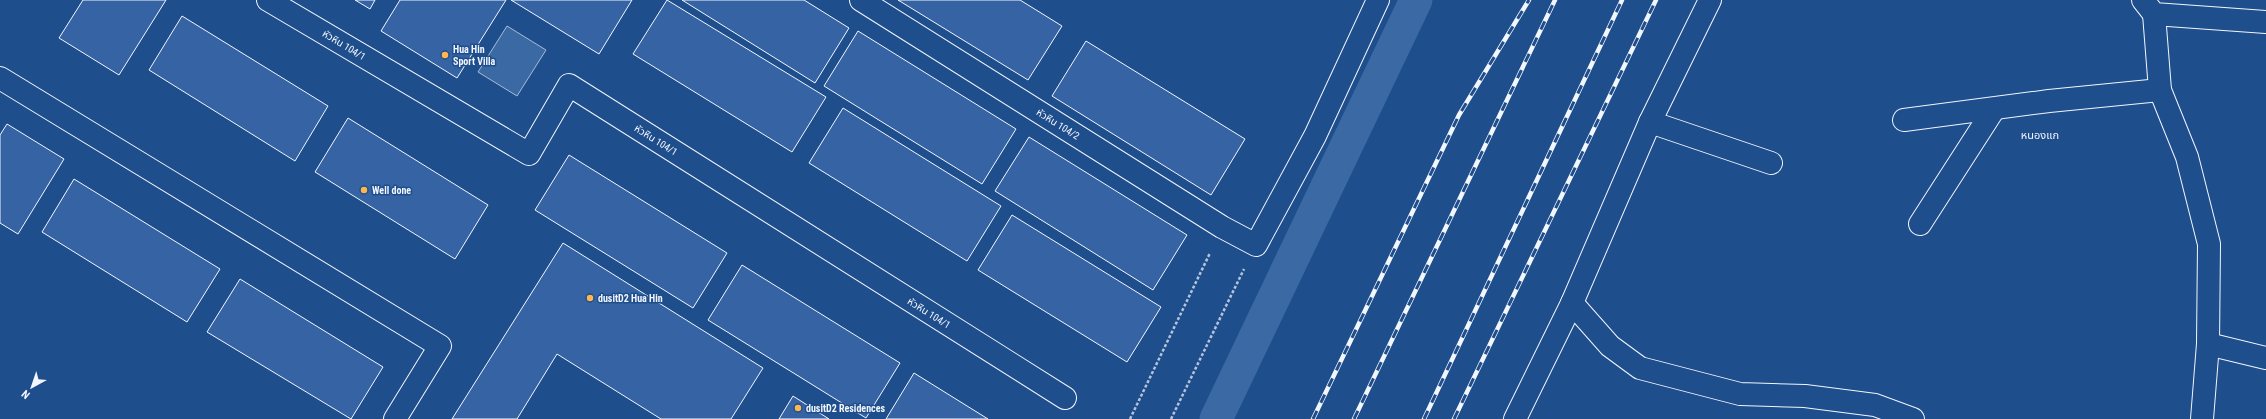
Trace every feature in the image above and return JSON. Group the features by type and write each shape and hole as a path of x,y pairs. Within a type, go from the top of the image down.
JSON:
{"street":[{"name":"หัวหิน 104/1","path":"268,0 529,154 570,85 1065,398"},
{"name":"หัวหิน 104/2","path":"861,0 1222,227 1256,245"},
{"path":"1256,245 1314,136 1378,0"},
{"path":"1515,419 1572,303 1650,122 1710,0"},
{"path":"2202,419 2208,344 2209,244 2187,157 2160,90 2148,7 2266,22"},
{"path":"0,78 440,346 395,419"},
{"path":"1904,120 2049,101 2160,90"},
{"path":"1920,224 1994,109"},
{"path":"1650,122 1771,163"},
{"path":"1572,303 1610,346 1640,368 1740,394 1805,396 1875,405 1913,419"},
{"path":"2208,344 2266,358"}],"path":[{"path":"1130,419 1222,227"},
{"path":"1171,419 1256,245"}],"water":[{"path":"507,26 546,50 517,96 478,72"}],"building":[{"path":"83,0 166,0 119,75 59,38"},
{"path":"355,0 375,0 370,9"},
{"name":"Hua Hin Sport Villa","path":"400,0 506,0 457,78 381,31"},
{"path":"511,0 632,0 599,54"},
{"path":"667,0 826,97 792,152 633,54"},
{"path":"682,0 804,0 849,28 815,83"},
{"path":"898,0 1020,0 1062,26 1028,80"},
{"path":"182,16 328,106 295,161 149,70"},
{"path":"858,31 1016,129 982,184 824,86"},
{"path":"1086,41 1245,139 1211,195 1052,96"},
{"path":"843,108 1001,206 967,261 809,163"},
{"path":"348,118 488,205 455,259 315,172"},
{"path":"7,124 64,159 18,234 0,223 0,135"},
{"path":"1029,137 1187,235 1153,290 995,191"},
{"path":"569,155 727,253 693,308 535,210"},
{"path":"74,179 220,269 187,322 42,232"},
{"path":"1012,215 1161,307 1127,362 978,270"},
{"name":"dusitD2 Hua Hin","path":"563,243 763,368 731,419 661,419 557,354 517,419 452,419"},
{"path":"742,265 900,363 866,418 708,320"},
{"path":"240,279 383,367 351,419 207,332"},
{"path":"914,373 988,419 886,419"},
{"name":"dusitD2 Residences","path":"793,396 829,419 779,419"}],"waterway":[{"path":"1216,419 1416,0"}],"railway":[{"path":"1313,419 1459,115 1529,0"},
{"path":"1354,419 1555,0"},
{"path":"1424,419 1622,0"},
{"path":"1454,419 1656,0"}],"place":[{"name":"Hua Hin Sport Villa","path":"445,55"},
{"name":"Well done","path":"364,190"},
{"name":"dusitD2 Hua Hin","path":"590,298"},
{"name":"dusitD2 Residences","path":"798,408"}],"district":[{"name":"หนองแก","path":"2040,135"}]}
